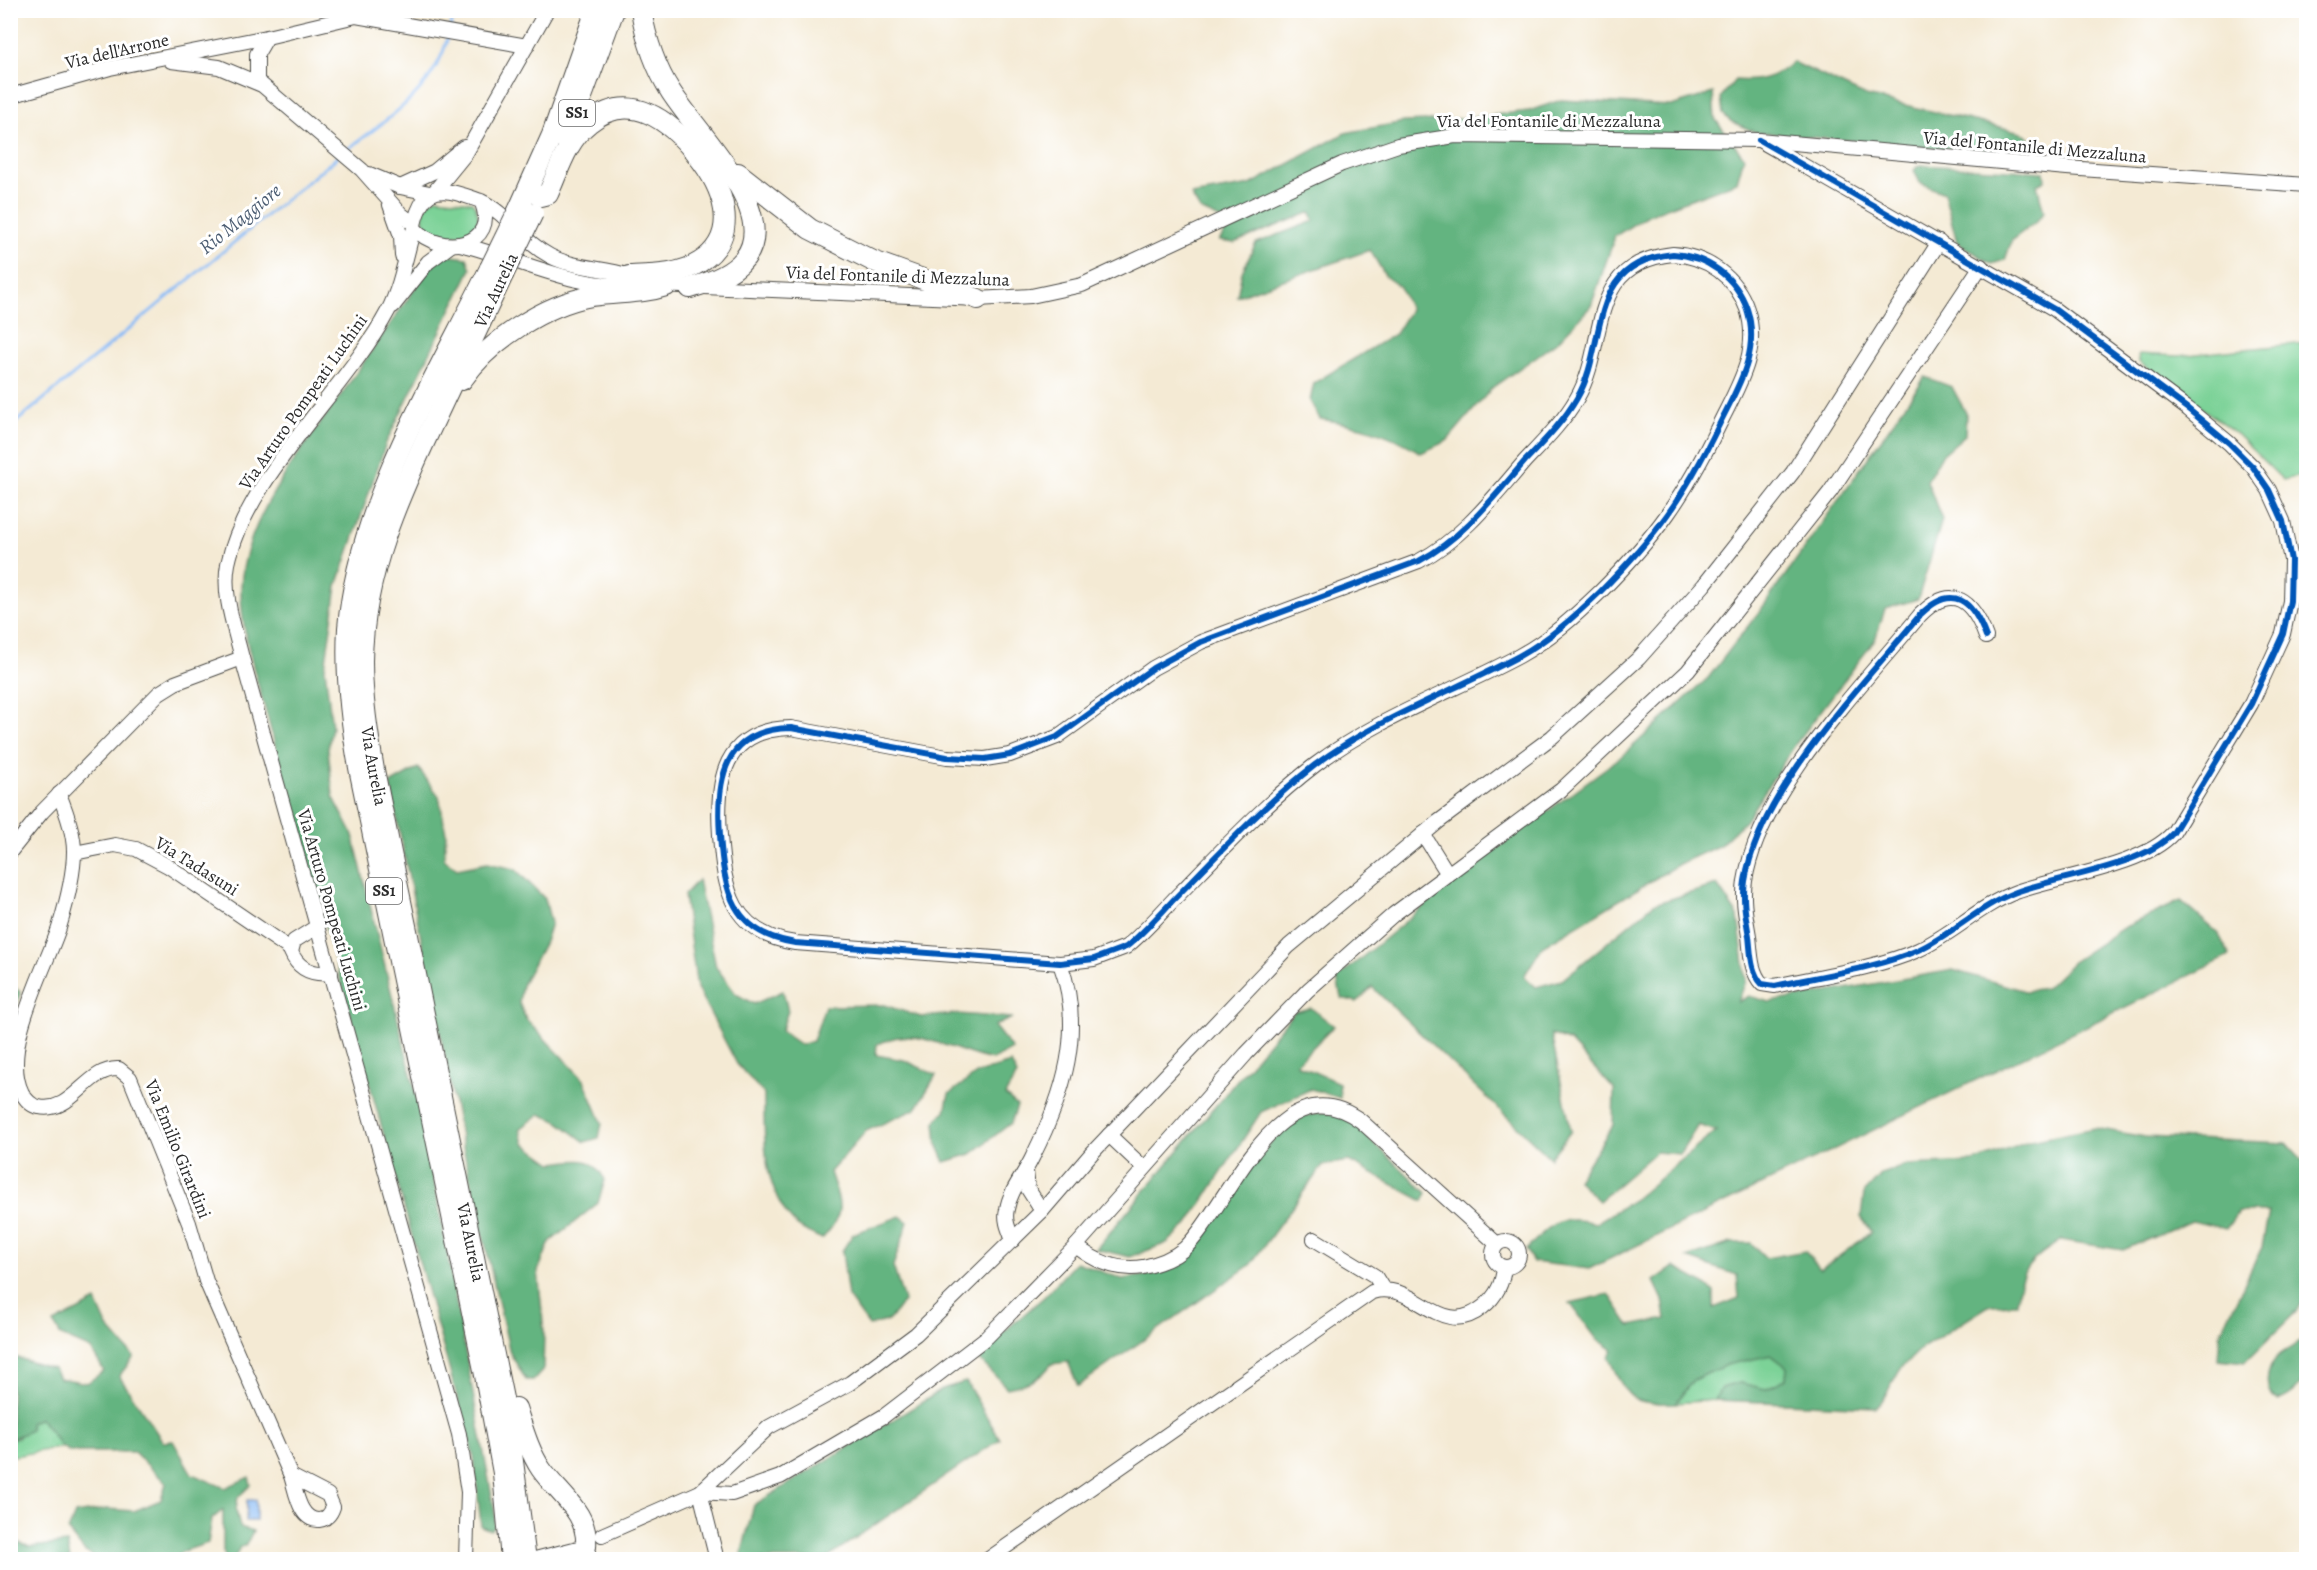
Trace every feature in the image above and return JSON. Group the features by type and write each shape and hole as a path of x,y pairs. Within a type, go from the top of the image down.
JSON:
{"highway":[{"name":"Via Aurelia","path":"530,207 552,135 596,10"},
{"name":"Via Aurelia","path":"526,1560 516,1533 360,773 347,681 348,626 353,592 375,510 397,456 567,138 614,10"},
{"path":"641,10 650,49 666,84 724,163 751,207 754,240 742,261 729,272 690,288"},
{"path":"530,207 548,194 578,133 595,118 610,112 633,109 653,114 672,126 718,185 725,208 722,235 709,255 693,266 636,280"},
{"path":"724,163 810,229 873,261 978,299"},
{"name":"Via Aurelia","path":"496,271 393,514 373,579 363,640 363,685 374,770 508,1423 516,1533 511,1560"},
{"path":"422,446 432,436 463,378 475,363 500,341 536,318 572,301 666,286"},
{"path":"465,1210 522,1426 542,1469 580,1516 586,1534 584,1553"}],"street":[{"path":"414,226 422,204 459,164 547,10"},
{"name":"Via dell'Arrone","path":"10,96 110,68 362,16 457,31 527,46"},
{"path":"257,81 257,54 267,37"},
{"path":"130,65 166,61 204,64 232,70 257,81 360,168 430,242 455,245 474,238 482,230 485,213 481,201 400,187 360,168"},
{"path":"400,187 439,168 475,136"},
{"name":"Via del Fontanile di Mezzaluna","path":"481,201 499,212 527,240 547,255 584,268 666,286 978,299 1031,296 1090,282 1329,169 1370,153 1455,136 1759,140 2067,168 2307,185"},
{"path":"1759,140 1981,266 2074,323 2188,409 2234,447 2253,467 2272,496 2288,541 2291,584 2283,634 2251,704 2173,832 2163,843 2136,856 2041,883 1997,900 1935,941 1910,953 1775,986 1762,984 1753,967 1745,911 1745,883 1768,816 1789,778 1920,615 1934,604 1954,599 1969,605 1977,614 1986,637"},
{"name":"Via Arturo Pompeati Luchini","path":"389,200 402,242 400,278"},
{"name":"Via Arturo Pompeati Luchini","path":"389,309 414,226"},
{"path":"602,1535 700,1492 769,1427 840,1389 895,1352 954,1299 1042,1212 1109,1136 1289,946 1423,834 1552,737 1631,665 1685,608 1793,472 1939,242"},
{"name":"Via del Fontanile di Mezzaluna","path":"455,245 559,275 629,285 636,280"},
{"name":"Via Arturo Pompeati Luchini","path":"455,245 428,262 389,309 365,349 267,481 241,529 228,563 227,580 231,614 242,658 459,1434 468,1492 466,1560"},
{"path":"1673,254 1705,261 1727,278 1739,292 1748,315 1752,339 1747,365 1687,488 1660,528 1630,561 1573,618 1537,645 1377,726 1311,768 1282,793 1126,947 1087,961 1060,963 795,943 758,931 738,912 724,877 717,799 719,783 727,763 741,746 754,736 786,728 968,759 1002,757 1051,740 1153,668 1191,646 1403,568 1445,546 1476,518 1574,404 1588,375 1604,302 1623,277 1643,263 1673,254"},
{"path":"700,1492 732,1494 765,1484 865,1428 982,1342 1076,1246 1292,1005 1386,921 1561,790 1663,697 1702,656 1830,492 1981,266"},
{"path":"10,852 59,794 164,690 242,658"},
{"name":"Via Emilio Girardini","path":"59,794 70,827 74,852 60,925 17,1040 14,1064 18,1084 29,1102 37,1107 48,1108 66,1101 105,1071 119,1069 130,1078 189,1223 206,1281 291,1476"},
{"path":"1423,834 1448,874"},
{"name":"Via Tadasuni","path":"74,852 115,845 136,849 168,866 290,949 297,963 308,971 317,974 330,973"},
{"path":"290,949 294,941 318,926"},
{"path":"1013,1240 1007,1224 1006,1212 1011,1195 1026,1171 1052,1115 1070,1058 1072,1005 1060,963"},
{"path":"1076,1246 1094,1258 1118,1268 1148,1266 1170,1258 1194,1238 1274,1128 1300,1112 1326,1108 1344,1111 1361,1121 1497,1244"},
{"path":"1109,1136 1144,1168"},
{"path":"1026,1171 1028,1189 1042,1212"},
{"path":"1314,1239 1375,1276 1383,1289"},
{"path":"1497,1244 1509,1241 1518,1249 1517,1261 1504,1267"},
{"path":"1497,1244 1493,1256 1497,1263 1504,1267"},
{"path":"987,1560 1372,1292 1383,1289 1400,1291 1439,1314 1461,1317 1476,1312 1489,1302 1501,1284 1504,1267"},
{"path":"700,1492 717,1560"},
{"path":"531,1560 574,1547 584,1553"}],"green space":[{"path":"1793,62 1866,96 2021,132 2034,142 2032,157 1755,132 1732,122 1723,114 1721,97 1735,80 1766,78 1780,72"},
{"path":"1713,93 1715,119 1744,157 1737,182 1648,215 1615,236 1591,306 1558,341 1492,388 1447,441 1421,453 1372,430 1320,419 1310,401 1314,383 1395,334 1410,310 1400,287 1386,277 1370,250 1237,296 1242,272 1256,243 1314,221 1311,212 1234,243 1219,241 1231,224 1200,210 1191,195 1250,185 1345,133 1404,122 1449,120 1529,111 1561,100 1671,106"},
{"path":"1920,165 2044,172 2045,181 2037,185 2044,212 2037,221 2012,240 2005,260 1992,264 1957,242 1944,193 1920,183 1914,170"},
{"path":"436,198 472,202 478,214 476,227 468,232 447,236 430,230 424,223 423,215 427,204"},
{"path":"445,255 467,258 471,269 386,443 337,586 325,668 332,727 328,749 333,796 353,835 424,1127 495,1513 494,1527 490,1530 481,1526 474,1458 256,676 244,623 241,589 244,563 252,537 278,485 429,268"},
{"path":"2306,343 2306,475 2283,480 2233,431 2139,362 2138,354 2178,356"},
{"path":"1925,377 1952,387 1966,413 1965,435 1942,455 1927,481 1942,520 1918,599 1885,609 1875,640 1795,745 1746,820 1720,845 1679,864 1542,947 1524,976 1536,987 1562,980 1654,904 1717,885 1738,916 1746,981 1738,1002 1749,996 1770,1002 1953,970 2025,991 2046,988 2075,960 2123,928 2181,901 2218,933 2230,956 1589,1269 1533,1262 1526,1250 1549,1228 1556,1223 1573,1220 1596,1223 1635,1199 1716,1131 1698,1125 1680,1154 1656,1152 1599,1201 1577,1180 1613,1125 1614,1089 1570,1042 1551,1034 1571,1131 1550,1158 1372,987 1357,1002 1341,998 1337,978 1464,873 1622,756 1708,678 1765,604"},
{"path":"418,768 439,796 446,833 444,859 457,869 487,863 515,869 545,899 551,923 545,942 522,985 519,1003 526,1019 584,1080 602,1123 599,1138 585,1142 557,1121 540,1114 520,1129 524,1143 552,1163 577,1160 589,1162 600,1171 605,1180 598,1203 550,1242 538,1271 544,1333 543,1370 534,1380 526,1380 510,1353 464,1152 390,784"},
{"path":"698,880 716,967 736,994 754,1004 783,991 788,1011 781,1031 801,1045 813,1041 825,1006 884,1005 921,1017 957,1014 1012,1018 994,1026 1012,1049 993,1060 912,1037 897,1037 877,1044 876,1055 904,1060 936,1075 916,1109 866,1131 830,1172 839,1207 835,1222 822,1239 794,1223 776,1194 767,1162 764,1094 737,1064 697,988 684,895"},
{"path":"11,984 20,992 11,1034"},
{"path":"1311,1008 1334,1026 1296,1064 1339,1083 1340,1098 1311,1089 1261,1112 1188,1224 1167,1243 1130,1257 1096,1249 1294,1012"},
{"path":"1011,1063 1017,1075 1005,1095 1017,1106 1011,1123 971,1154 945,1162 937,1144 935,1122 945,1111 949,1094 978,1073"},
{"path":"1325,1112 1347,1118 1427,1193 1423,1201 1349,1161 1323,1165 1250,1265 1078,1386 1068,1362 1051,1364 1037,1378 1007,1388 976,1356 1045,1296 1076,1262 1122,1279 1155,1274 1177,1264 1196,1245 1253,1162 1289,1123 1302,1116"},
{"path":"2095,1128 2145,1137 2287,1143 2306,1164 2306,1293 2296,1312 2245,1362 2218,1359 2220,1334 2262,1247 2269,1212 2238,1212 2226,1229 2192,1221 2123,1250 2061,1240 2035,1259 2024,1273 2020,1281 2017,1304 1990,1305 1922,1348 1900,1369 1882,1401 1876,1407 1715,1400 1721,1388 1740,1383 1765,1389 1786,1379 1787,1367 1771,1355 1726,1365 1693,1380 1676,1403 1648,1403 1638,1400 1626,1391 1608,1357 1613,1350 1596,1338 1570,1303 1609,1294 1630,1326 1666,1319 1663,1300 1654,1281 1674,1267 1705,1284 1714,1292 1714,1308 1739,1298 1737,1275 1687,1258 1731,1243 1751,1243 1766,1258 1805,1251 1820,1270 1872,1232 1861,1217 1864,1193 1882,1174 1907,1165 1973,1162 2031,1141"},
{"path":"900,1216 908,1222 893,1266 904,1301 889,1320 869,1326 848,1297 842,1251 853,1234"},
{"path":"96,1301 107,1326 134,1357 119,1376 163,1442 173,1441 192,1474 225,1488 249,1477 251,1485 238,1497 236,1510 240,1527 253,1531 246,1545 240,1547 234,1559 226,1559 223,1551 223,1510 212,1519 208,1543 181,1552 175,1559 161,1556 155,1560 99,1559 85,1552 68,1531 75,1514 107,1509 134,1511 161,1500 166,1483 134,1452 70,1452 62,1447 40,1418 30,1423 31,1430 11,1439 11,1356 54,1369 59,1378 87,1383 104,1371 91,1349 61,1336 54,1323"},
{"path":"2306,1339 2307,1360 2301,1384 2288,1396 2278,1401 2268,1387 2270,1368 2280,1354"},
{"path":"1771,1355 1787,1367 1786,1379 1765,1389 1740,1383 1721,1388 1715,1400 1676,1403 1693,1380 1726,1365"},
{"path":"966,1382 1000,1439 825,1559 743,1559 742,1551 754,1505 945,1388"},
{"path":"40,1418 62,1447 15,1456 11,1454 11,1439 18,1438 30,1423"},
{"path":"12,1540 30,1547 67,1543 70,1559 11,1559"}],"water":[{"path":"247,1500 256,1500 256,1521 246,1521"}],"waterway":[{"name":"Rio Maggiore","path":"450,30 455,10"},
{"name":"Rio Maggiore","path":"345,151 393,115 421,88 442,55 448,36"},
{"name":"Rio Maggiore","path":"10,427 340,155"}],"cycle path":[{"path":"1759,140 2054,309 2188,409 2229,443 2253,467 2269,490 2283,521 2291,560 2290,601 2283,634 2251,704 2173,833 2159,845 2121,862 2016,892 1990,905 1918,950 1885,962 1775,986 1762,984 1755,973 1752,961 1744,888 1754,846 1770,811 1791,776 1843,706 1920,615 1932,605 1942,599 1960,600 1975,614 1986,637"},
{"path":"1673,254 1697,259 1719,270 1728,278 1736,287 1747,309 1751,325 1751,340 1745,369 1706,451 1681,495 1653,534 1620,572 1552,635 1494,669 1389,719 1315,765 1246,826 1126,947 1094,959 1060,963 795,943 774,938 757,930 735,906 729,891 722,855 720,796 728,762 738,748 751,738 768,731 791,728 947,757 985,759 1010,755 1057,737 1153,668 1201,642 1419,561 1435,552 1463,529 1489,503 1566,415 1587,377 1604,309 1612,289 1625,273 1645,261 1673,254"}]}
